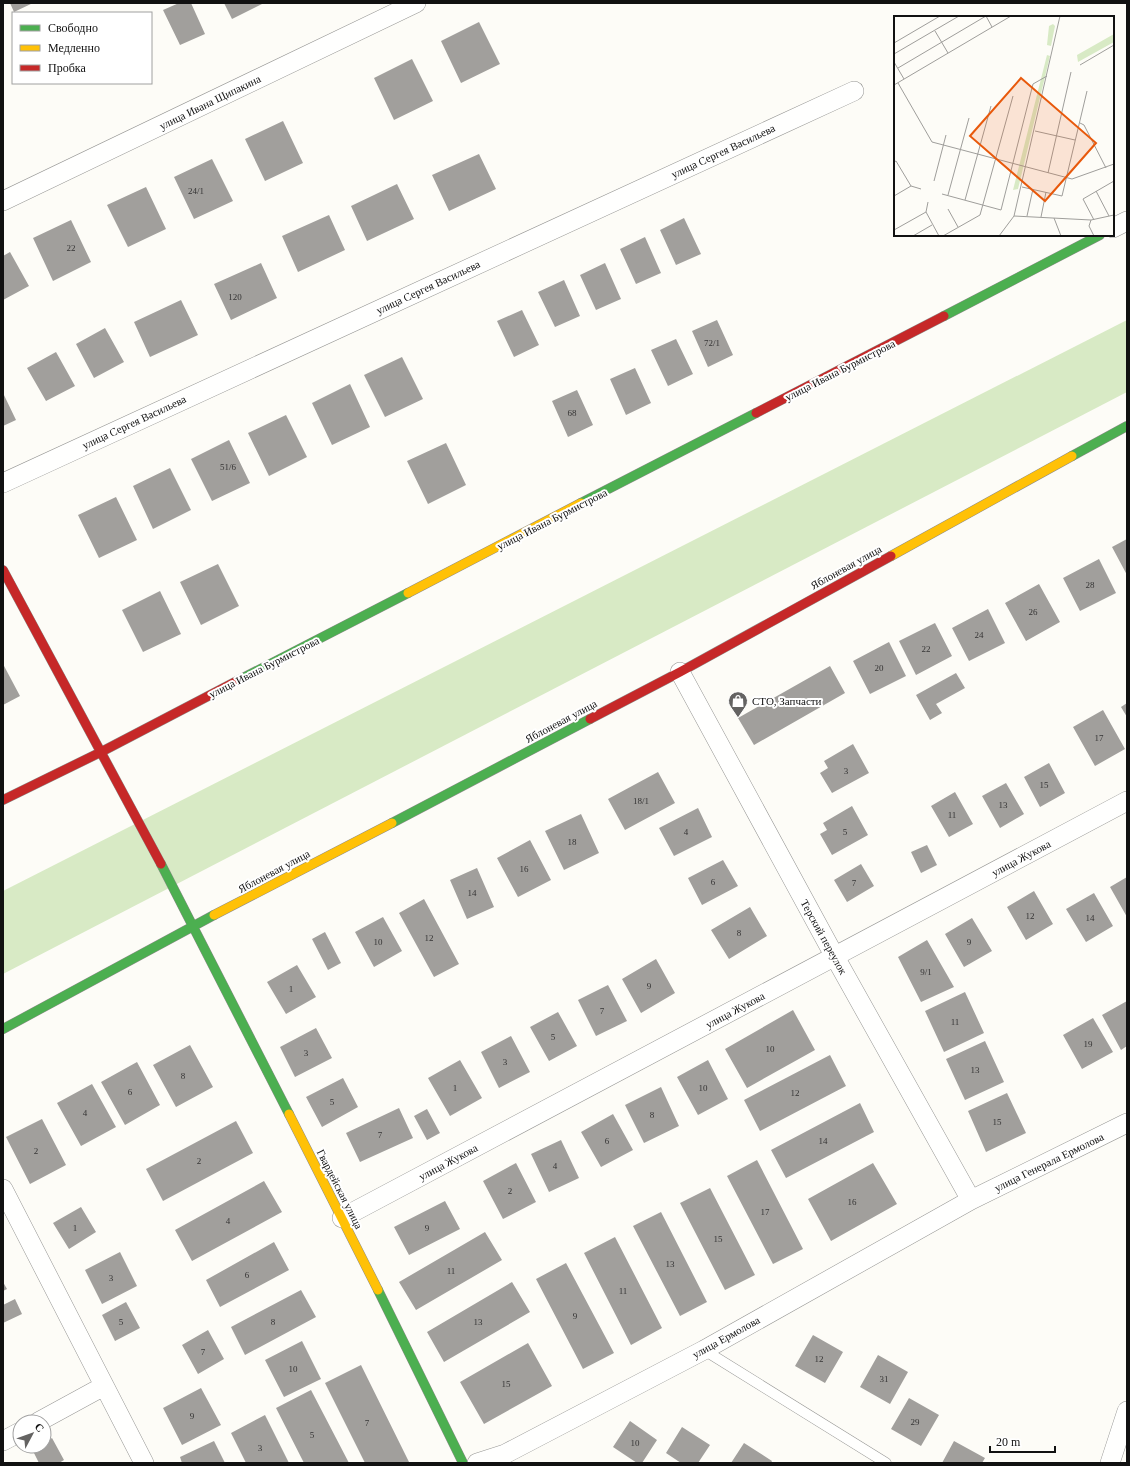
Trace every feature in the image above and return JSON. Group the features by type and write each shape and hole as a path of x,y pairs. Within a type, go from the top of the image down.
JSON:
{"street":[{"name":"улица Ивана Щипакина","path":"3,201 416,3"},
{"name":"улица Сергея Васильева","path":"3,483 854,91"},
{"path":"1114,228 1127,221"},
{"name":"улица Ивана Бурмистрова","path":"3,800 101,752 1098,236"},
{"name":"Яблоневая улица","path":"3,1029 194,926 680,672 1127,426"},
{"name":"Гвардейская улица","path":"3,570 194,926 342,1218 463,1463"},
{"name":"Терский переулок","path":"680,672 835,958 971,1200"},
{"name":"улица Жукова","path":"342,1218 835,958 1127,801"},
{"name":"улица Генерала Ермолова","path":"971,1200 1127,1124"},
{"path":"3,1189 9,1217 104,1386 144,1463"},
{"name":"улица Ермолова","path":"477,1463 505,1454 704,1350 971,1200"},
{"path":"52,1414 104,1386"},
{"path":"1110,1463 1127,1411"},
{"path":"3,1441 12,1436"}],"lane":[{"path":"704,1350 886,1463"}],"green space":[{"path":"1127,320 1127,392 3,974 3,891"}],"building":[{"path":"10,3 33,3 14,12"},
{"path":"179,3 191,3 205,34 180,45 163,10"},
{"path":"224,3 264,3 232,19"},
{"path":"479,22 500,64 461,83 441,41"},
{"path":"412,59 433,101 394,120 374,78"},
{"path":"283,121 303,163 265,181 245,139"},
{"path":"479,154 496,189 449,211 432,175"},
{"path":"212,159 233,201 194,219 174,177"},
{"path":"397,184 414,219 367,241 351,206"},
{"path":"146,187 166,229 128,247 107,205"},
{"path":"329,215 345,250 298,272 282,236"},
{"path":"684,218 701,254 676,265 660,230"},
{"path":"71,220 91,262 53,281 33,238"},
{"path":"645,237 661,273 636,284 620,249"},
{"path":"10,252 29,286 3,300 3,256"},
{"path":"261,263 277,298 231,320 214,284"},
{"path":"605,263 621,299 596,310 580,275"},
{"path":"564,280 580,316 555,327 538,292"},
{"path":"181,300 198,335 150,357 134,322"},
{"path":"522,310 539,345 514,357 497,321"},
{"path":"717,320 733,355 708,367 692,331"},
{"path":"105,328 124,362 94,378 76,344"},
{"path":"676,339 693,374 668,386 651,350"},
{"path":"56,352 75,386 46,401 27,368"},
{"path":"402,357 423,399 385,417 364,375"},
{"path":"635,368 651,403 626,415 610,379"},
{"path":"350,384 370,427 332,445 312,403"},
{"path":"577,390 593,425 568,437 552,401"},
{"path":"3,393 16,420 3,426"},
{"path":"286,415 307,457 269,476 248,433"},
{"path":"229,440 250,483 212,501 191,459"},
{"path":"446,443 466,485 428,504 407,461"},
{"path":"170,468 191,510 153,529 133,486"},
{"path":"116,497 137,540 99,558 78,515"},
{"path":"1127,539 1127,575 1112,547"},
{"path":"1099,559 1116,593 1080,611 1063,578"},
{"path":"218,564 239,606 201,625 180,582"},
{"path":"1039,584 1060,622 1026,641 1005,603"},
{"path":"160,591 181,634 143,652 122,610"},
{"path":"988,609 1005,643 969,661 952,628"},
{"path":"935,623 952,656 916,675 899,641"},
{"path":"889,642 906,676 870,694 853,661"},
{"path":"3,664 20,696 3,705"},
{"path":"830,666 845,693 754,745 738,718"},
{"path":"956,673 965,688 936,704 942,713 930,720 916,695"},
{"path":"1127,703 1127,717 1121,707"},
{"path":"1103,710 1125,749 1095,766 1073,727"},
{"path":"853,744 869,773 832,793 820,773 828,768 824,761"},
{"path":"1049,763 1065,793 1040,807 1024,777"},
{"path":"658,772 675,803 625,830 608,799"},
{"path":"1006,783 1024,814 1000,828 982,796"},
{"path":"955,792 973,824 949,837 931,806"},
{"path":"852,806 868,835 832,855 820,834 827,830 823,823"},
{"path":"698,808 712,837 674,856 659,828"},
{"path":"581,814 599,853 564,870 545,831"},
{"path":"530,840 551,880 518,897 497,858"},
{"path":"927,845 937,865 921,873 911,852"},
{"path":"723,860 738,886 702,905 688,878"},
{"path":"861,864 874,886 847,902 834,880"},
{"path":"477,868 494,907 467,919 450,880"},
{"path":"1127,877 1127,917 1110,887"},
{"path":"1034,891 1053,924 1026,940 1007,907"},
{"path":"1094,893 1113,926 1086,942 1066,909"},
{"path":"424,899 459,964 434,977 399,913"},
{"path":"750,907 767,936 729,959 711,930"},
{"path":"383,917 402,951 374,967 355,932"},
{"path":"972,918 992,951 964,967 945,934"},
{"path":"325,932 341,963 328,970 312,939"},
{"path":"927,940 954,987 921,1002 898,957"},
{"path":"656,959 675,993 641,1013 622,979"},
{"path":"297,965 316,997 286,1014 267,982"},
{"path":"608,985 627,1021 596,1036 578,1000"},
{"path":"965,992 984,1033 944,1052 925,1011"},
{"path":"1127,1001 1127,1046 1121,1050 1102,1015"},
{"path":"793,1010 815,1050 747,1088 725,1049"},
{"path":"558,1012 577,1046 549,1061 530,1027"},
{"path":"1093,1018 1113,1052 1082,1069 1063,1035"},
{"path":"316,1028 332,1058 295,1077 280,1047"},
{"path":"511,1036 530,1072 499,1088 481,1052"},
{"path":"985,1041 1004,1082 965,1100 946,1059"},
{"path":"190,1045 213,1087 176,1107 153,1065"},
{"path":"830,1055 846,1086 760,1131 744,1100"},
{"path":"460,1060 482,1098 450,1116 428,1078"},
{"path":"708,1060 728,1099 698,1115 677,1077"},
{"path":"137,1062 160,1105 125,1125 101,1082"},
{"path":"343,1078 358,1107 322,1127 306,1097"},
{"path":"92,1084 116,1127 81,1146 57,1103"},
{"path":"661,1087 679,1126 644,1143 625,1105"},
{"path":"1007,1093 1026,1133 986,1152 968,1111"},
{"path":"860,1103 874,1132 786,1178 771,1150"},
{"path":"399,1108 413,1138 360,1162 346,1133"},
{"path":"427,1109 440,1133 427,1140 414,1116"},
{"path":"613,1114 633,1150 601,1167 581,1132"},
{"path":"42,1119 66,1165 30,1184 6,1137"},
{"path":"236,1121 253,1153 163,1201 146,1169"},
{"path":"561,1140 579,1178 549,1192 531,1154"},
{"path":"757,1160 803,1249 773,1264 727,1176"},
{"path":"516,1163 536,1202 503,1219 483,1181"},
{"path":"873,1163 897,1204 831,1241 808,1199"},
{"path":"264,1181 282,1212 192,1261 175,1230"},
{"path":"710,1188 755,1275 725,1290 680,1203"},
{"path":"445,1201 460,1229 409,1255 394,1227"},
{"path":"81,1207 96,1232 69,1249 53,1223"},
{"path":"661,1212 707,1302 680,1316 633,1226"},
{"path":"485,1232 502,1260 416,1310 399,1282"},
{"path":"615,1237 662,1328 631,1345 584,1253"},
{"path":"274,1242 289,1270 220,1307 206,1280"},
{"path":"120,1252 137,1286 102,1304 85,1270"},
{"path":"566,1263 614,1353 583,1369 536,1279"},
{"path":"3,1282 7,1289 3,1291"},
{"path":"512,1282 530,1312 444,1362 427,1332"},
{"path":"301,1290 316,1317 245,1355 231,1327"},
{"path":"15,1299 22,1314 3,1323 3,1305"},
{"path":"126,1302 140,1328 115,1341 102,1315"},
{"path":"208,1330 224,1359 198,1374 182,1345"},
{"path":"813,1335 843,1352 825,1383 795,1366"},
{"path":"302,1341 321,1379 284,1397 265,1360"},
{"path":"528,1343 552,1386 484,1424 460,1382"},
{"path":"878,1355 908,1372 890,1404 860,1387"},
{"path":"361,1365 409,1462 408,1463 365,1463 325,1383"},
{"path":"201,1388 221,1425 182,1445 163,1408"},
{"path":"311,1390 349,1463 304,1463 276,1408"},
{"path":"909,1398 939,1415 921,1446 891,1429"},
{"path":"265,1415 289,1463 246,1463 231,1433"},
{"path":"630,1421 657,1440 642,1463 637,1463 613,1447"},
{"path":"682,1427 710,1445 698,1463 681,1463 666,1453"},
{"path":"52,1438 64,1460 59,1463 39,1463 34,1454 52,1454"},
{"path":"214,1441 225,1463 182,1463 180,1457"},
{"path":"954,1441 985,1458 982,1463 942,1463"},
{"path":"744,1443 772,1461 771,1463 731,1463"}],"traffic: fast":[{"path":"944,316 1098,236"},
{"path":"581,503 756,413"},
{"path":"1072,456 1127,426"},
{"path":"237,681 408,593"},
{"path":"392,823 590,719"},
{"path":"161,864 289,1114"},
{"path":"3,1029 214,915"},
{"path":"378,1290 463,1463"}],"traffic: slow":[{"path":"891,556 1072,456"},
{"path":"408,593 581,503"},
{"path":"214,915 392,823"},
{"path":"289,1114 378,1290"}],"traffic: jam":[{"path":"756,413 944,316"},
{"path":"590,719 680,672 891,556"},
{"path":"3,570 161,864"},
{"path":"3,800 101,752 237,681"}],"place":[{"name":"СТО, Запчасти","path":"738,718"}]}
